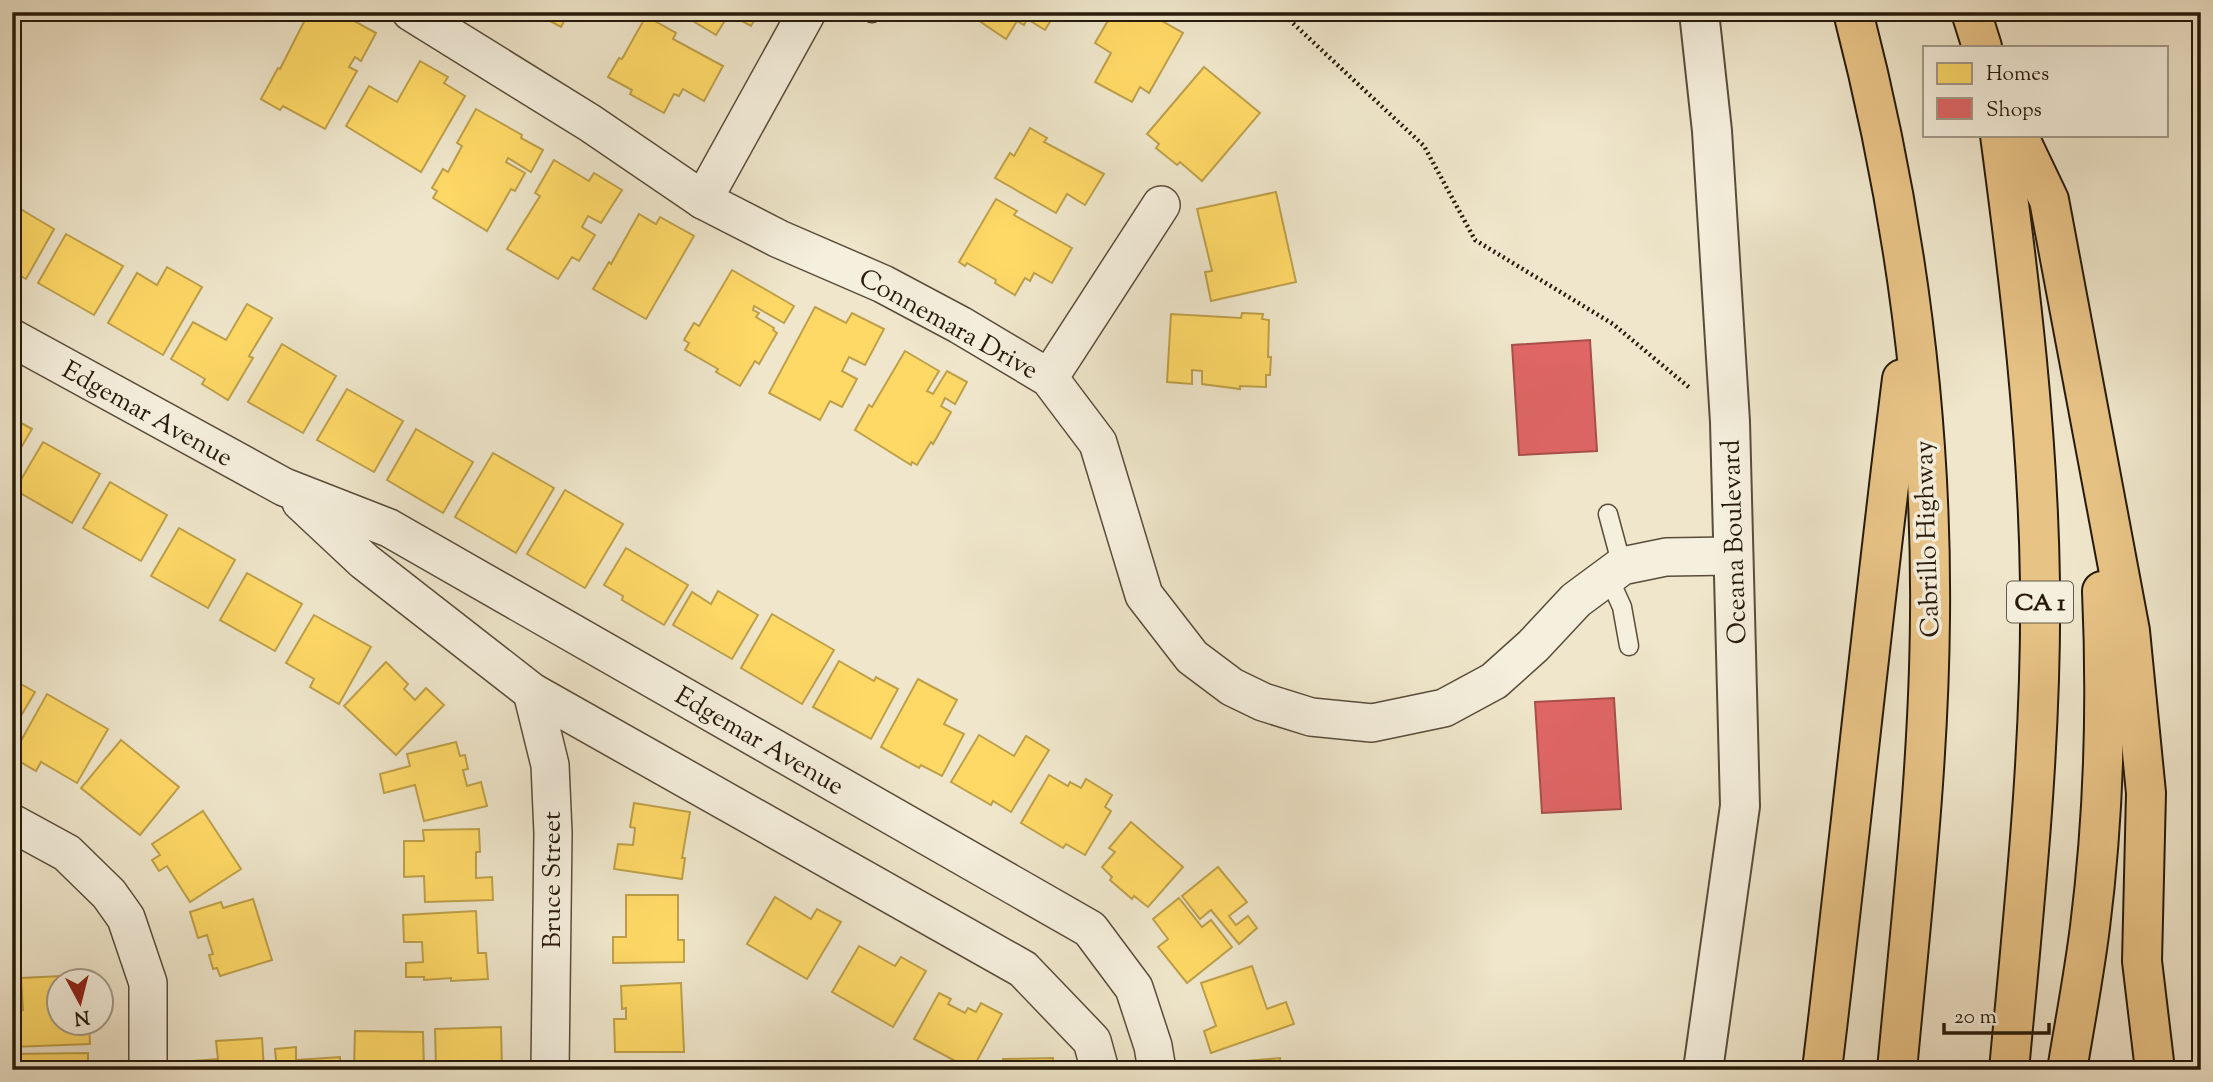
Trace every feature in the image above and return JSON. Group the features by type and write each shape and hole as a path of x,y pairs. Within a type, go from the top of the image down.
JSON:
{"highway":[{"name":"Cabrillo Highway","path":"1853,12 1888,161 1911,311 1925,461 1930,614 1924,766 1897,1070"},
{"path":"1971,12 1982,46"},
{"name":"CA 1","path":"2000,136 2020,283 2034,434 2040,585 2032,812 2009,1070"},
{"path":"2018,136 2049,200 2130,631 2146,793 2142,961 2155,1070"},
{"path":"1822,1070 1911,311"},
{"path":"2067,1070 2090,928 2102,794 2105,663 2099,520 2071,311"},
{"path":"2150,1028 2175,1068 2179,1070"}],"street":[{"name":"Connemara Drive","path":"411,12 456,23 590,123 703,200 779,239 883,284 961,325 1049,378 1097,443 1144,595 1192,657 1232,687 1263,702 1311,718 1372,723 1444,708 1494,681 1533,646 1576,600 1615,571 1666,557 1732,556"},
{"path":"703,200 807,12"},
{"name":"Oceana Boulevard","path":"1699,12 1712,131 1730,422 1740,806 1703,1070"},
{"path":"1049,378 1161,205"},
{"name":"Edgemar Avenue","path":"12,338 285,487 389,528 1090,929 1134,988 1153,1046 1157,1070"},
{"name":"Edgemar Avenue","path":"285,487 364,561 532,692 1023,969 1092,1041 1100,1070"},
{"name":"Bruce Street","path":"532,692 550,765 553,833 550,1070"},
{"path":"12,823 67,853 109,894 126,918 148,983 148,1070"}],"lane":[{"path":"1608,514 1629,646"}],"path":[{"path":"1281,12 1424,146 1475,240 1613,324 1730,422"}],"building: Homes":[{"path":"309,12 338,12 376,33 361,61 355,57 349,67 357,71 325,129 283,106 280,110 261,99 278,68 280,69"},
{"path":"533,12 569,12 561,27"},
{"path":"678,12 759,12 751,26 729,14 716,35"},
{"path":"966,12 1056,12 1045,30 1027,19 1024,25 1017,21 1006,39"},
{"path":"1113,12 1146,12 1183,33 1149,93 1140,87 1132,102 1095,82 1111,53 1095,43"},
{"path":"646,16 676,33 673,39 723,66 704,101 683,89 679,96 674,94 664,113 630,94 632,90 608,77 619,58 622,59"},
{"path":"420,61 448,77 444,83 465,96 421,172 346,126 369,86 397,102"},
{"path":"1204,67 1260,113 1202,181 1180,162 1177,165 1156,148 1159,144 1147,134"},
{"path":"476,109 543,150 531,172 508,158 506,162 525,173 515,191 511,189 487,231 433,198 437,191 432,188 443,169 448,172 462,146 457,143"},
{"path":"1030,128 1047,138 1044,142 1104,174 1085,205 1067,194 1056,213 995,178 1010,153 1014,156"},
{"path":"554,160 589,181 594,173 622,190 601,223 588,216 582,227 595,235 579,261 572,257 558,279 507,249 540,196 535,193"},
{"path":"1276,192 1296,282 1211,301 1205,272 1212,271 1197,209"},
{"path":"996,199 1017,211 1014,215 1072,248 1052,283 1034,273 1030,281 1025,278 1015,295 995,283 996,280 967,263 965,266 959,262"},
{"path":"12,204 54,229 26,279 12,271"},
{"path":"639,214 656,224 660,217 694,236 646,319 593,289 609,262 611,264"},
{"path":"66,234 123,266 94,315 38,283"},
{"path":"167,267 202,287 163,355 108,323 137,273 157,285"},
{"path":"732,270 794,306 784,323 754,306 753,310 759,313 756,317 774,328 777,333 759,364 755,361 740,386 716,372 718,369 685,350 689,343 684,340 694,323 699,326"},
{"path":"247,304 272,318 249,356 253,358 228,400 202,384 205,379 171,359 193,322 226,340"},
{"path":"815,307 846,323 852,313 884,329 865,365 849,357 842,371 857,379 842,407 830,401 820,420 769,393"},
{"path":"1242,313 1263,314 1262,319 1269,320 1268,357 1271,357 1266,387 1240,386 1240,389 1202,384 1202,371 1192,370 1192,384 1167,382 1171,314 1241,318"},
{"path":"282,344 336,376 303,433 248,402"},
{"path":"905,351 939,371 927,391 933,394 947,371 967,382 955,404 945,398 941,406 951,412 933,444 931,442 917,465 912,462 911,465 855,430"},
{"path":"347,389 403,421 374,472 317,440"},
{"path":"12,418 32,429 12,463"},
{"path":"416,429 473,462 443,513 387,480"},
{"path":"43,442 100,474 72,523 15,490"},
{"path":"493,453 554,488 516,553 455,517"},
{"path":"110,482 167,515 141,561 83,528"},
{"path":"565,490 623,524 585,588 527,554"},
{"path":"179,528 235,560 208,608 151,576"},
{"path":"626,548 688,585 664,625 622,600 623,596 604,585"},
{"path":"247,573 302,604 275,651 220,620"},
{"path":"718,591 758,615 732,659 673,625 692,592 711,604"},
{"path":"772,614 834,650 802,704 741,668"},
{"path":"314,615 371,647 339,704 310,687 314,679 286,663"},
{"path":"839,661 874,681 876,677 898,689 871,739 813,707"},
{"path":"386,662 408,684 404,689 415,700 426,688 444,705 396,755 344,706"},
{"path":"12,679 35,692 12,731"},
{"path":"918,679 957,700 944,724 964,734 942,776 921,765 919,768 881,747"},
{"path":"47,694 108,729 77,783 41,762 36,771 12,757"},
{"path":"979,735 1014,756 1026,736 1049,750 1011,812 993,801 991,805 951,782"},
{"path":"121,740 179,787 140,835 81,788"},
{"path":"456,742 460,756 465,755 468,769 463,770 467,786 481,782 487,806 424,821 415,785 384,793 380,774 410,766 407,754"},
{"path":"1049,775 1068,786 1070,782 1081,788 1086,779 1112,795 1105,807 1111,811 1085,855 1066,844 1063,848 1021,823"},
{"path":"634,803 690,812 682,858 685,858 682,879 614,869 618,844 633,845 635,828 630,827"},
{"path":"203,811 241,869 190,902 167,866 159,871 152,860 160,855 152,844"},
{"path":"1131,822 1183,867 1148,907 1134,896 1132,899 1110,880 1112,877 1102,867 1115,852 1109,848"},
{"path":"479,829 480,852 476,852 476,878 492,877 493,900 425,902 424,876 404,877 404,841 424,841 423,830"},
{"path":"1218,867 1247,902 1229,916 1236,925 1248,916 1257,928 1239,944 1211,910 1200,919 1182,896"},
{"path":"626,895 678,895 678,940 684,940 684,962 613,963 613,937 626,937"},
{"path":"775,897 811,919 817,909 841,922 807,979 747,944"},
{"path":"1179,898 1202,927 1211,920 1232,947 1187,983 1158,947 1168,939 1153,919"},
{"path":"253,899 272,960 220,976 217,968 213,969 209,955 213,954 207,935 198,938 190,912 221,902 223,908"},
{"path":"476,911 478,953 486,953 488,979 451,981 451,978 424,980 424,977 406,977 406,963 423,962 422,942 404,942 403,915"},
{"path":"859,946 895,966 901,957 926,971 893,1027 832,992"},
{"path":"1252,966 1267,1009 1286,1002 1294,1024 1211,1053 1204,1031 1216,1026 1201,983"},
{"path":"46,977 46,1036 90,1036 90,1044 12,1047 12,1011 23,1010 21,978"},
{"path":"681,983 684,1052 615,1052 614,1019 626,1019 626,1008 622,1009 621,986"},
{"path":"939,993 951,999 948,1004 965,1013 968,1008 976,1012 981,1003 1002,1014 972,1070 914,1039"},
{"path":"501,1027 502,1070 436,1070 435,1029"},
{"path":"355,1031 423,1032 424,1070 354,1070"},
{"path":"262,1038 264,1070 195,1070 194,1061 218,1059 216,1041"},
{"path":"296,1047 296,1060 340,1057 341,1070 277,1070 275,1049"},
{"path":"88,1053 88,1070 12,1070 12,1054"},
{"path":"1053,1058 1053,1070 1003,1070 1003,1059"},
{"path":"1280,1058 1281,1070 1212,1070 1212,1064"}],"building: Shops":[{"path":"1590,340 1597,451 1519,455 1512,345"},
{"path":"1614,698 1621,809 1542,813 1535,702"}]}
